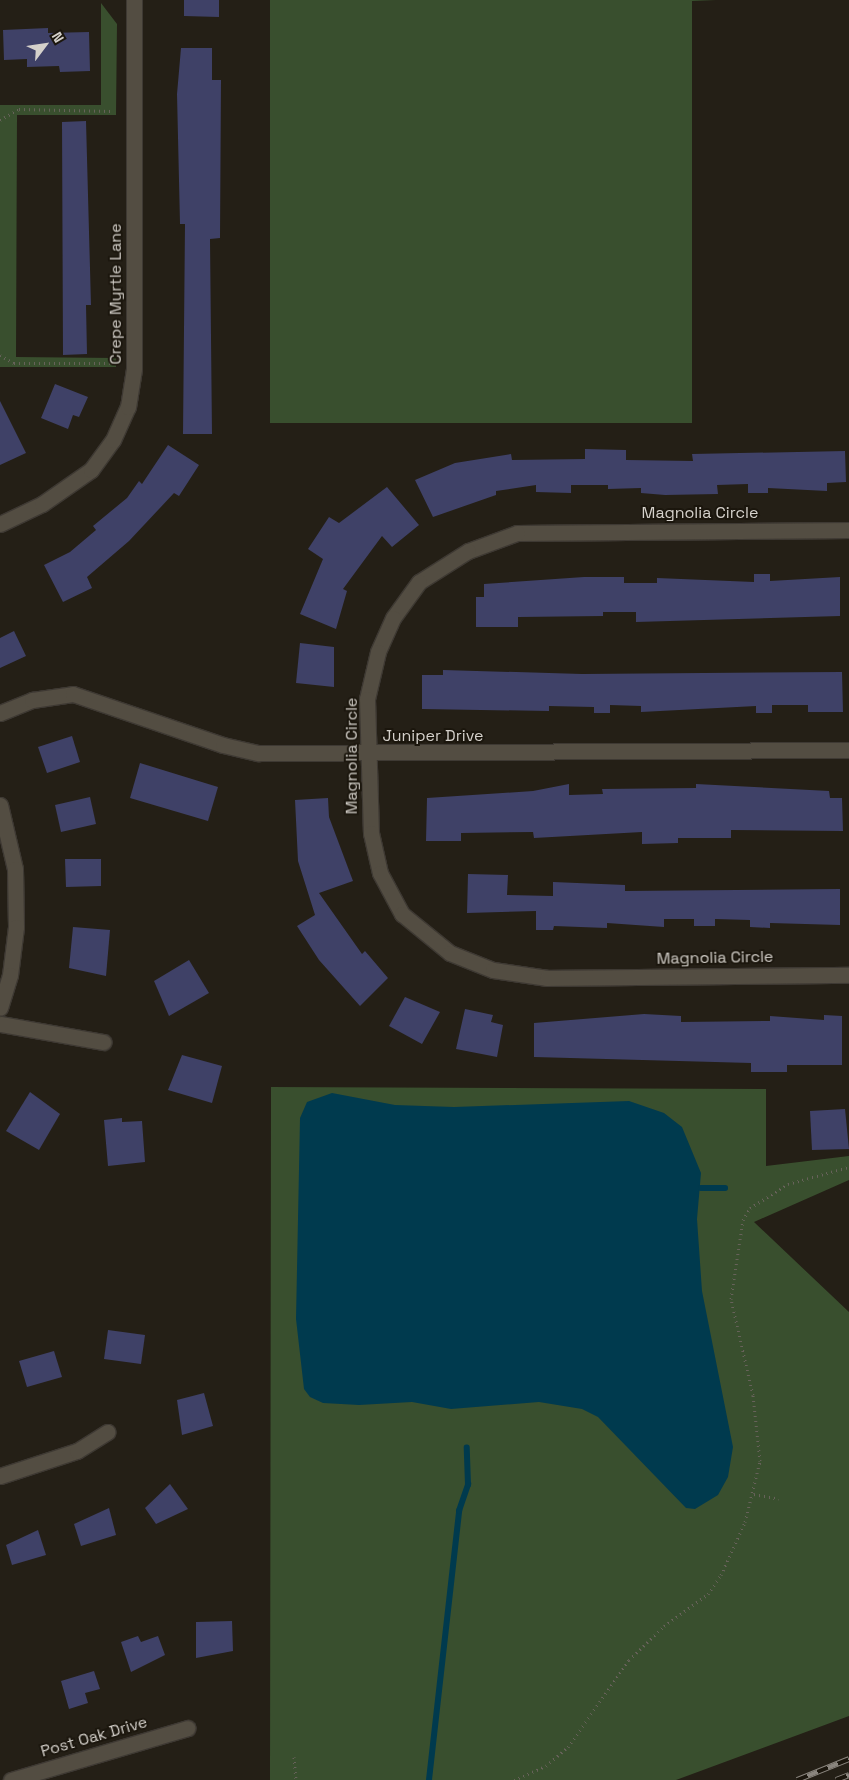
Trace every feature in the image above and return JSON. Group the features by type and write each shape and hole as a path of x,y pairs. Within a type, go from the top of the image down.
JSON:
{"street":[{"name":"Crepe Myrtle Lane","path":"0,524 42,504 91,470 113,440 128,407 134,368 134,0"},
{"name":"Magnolia Circle","path":"849,530 550,530 518,533 468,551 419,582 393,618 378,652 367,700 371,833 380,873 402,914 450,953 493,970 547,978 849,975"},
{"name":"Juniper Drive","path":"0,713 32,700 73,694 223,745 259,753 849,750"},
{"path":"0,805 16,869 16,908 10,975 0,1008"},
{"path":"0,1024 103,1042"},
{"path":"0,1476 77,1451 108,1432"},
{"name":"Post Oak Drive","path":"11,1780 188,1728"}],"path":[{"path":"0,120 19,109 111,111"},
{"path":"0,355 14,363 110,363"},
{"path":"514,1780 546,1766 568,1747 640,1648 711,1591 738,1540 754,1494 759,1438 730,1294 743,1220 750,1208 788,1184 849,1167"},
{"path":"754,1494 778,1499"},
{"path":"294,1757 296,1780"}],"green space":[{"path":"270,0 716,0 692,1 692,423 270,423"},
{"path":"101,3 117,24 116,115 17,115 16,357 116,358 116,367 0,367 0,105 101,105"},
{"path":"271,1087 766,1089 766,1166 849,1156 849,1180 754,1222 849,1312 849,1716 676,1780 270,1780"}],"water":[{"path":"332,1093 395,1105 454,1107 629,1101 664,1113 682,1127 701,1173 697,1219 702,1291 733,1447 728,1477 718,1495 695,1509 686,1508 598,1417 582,1409 539,1402 451,1409 412,1402 359,1405 323,1403 310,1397 304,1389 296,1319 300,1118 307,1102"}],"building":[{"path":"184,0 219,0 219,17 184,16"},
{"path":"48,28 48,33 89,32 90,71 60,72 59,66 27,67 27,59 4,60 3,30"},
{"path":"181,48 212,48 212,80 221,80 220,238 210,239 212,434 183,434 185,224 180,224 177,94"},
{"path":"86,121 91,305 86,305 87,354 63,355 62,122"},
{"path":"55,384 88,397 79,417 73,415 68,429 41,418"},
{"path":"0,401 26,453 0,465"},
{"path":"168,445 199,465 179,496 174,493 129,541 87,577 92,588 63,602 44,565 70,552 96,530 93,526 127,498 139,481 142,484"},
{"path":"585,449 626,450 626,460 693,461 692,454 845,451 846,482 827,483 827,491 768,488 768,493 748,493 748,484 717,485 718,494 665,495 641,493 641,488 608,489 608,485 571,485 571,493 536,492 536,485 496,491 496,495 433,517 415,480 455,463 511,454 512,460 585,459"},
{"path":"387,487 419,525 392,547 382,536 343,589 347,591 336,629 300,614 323,559 308,549 329,517 339,523"},
{"path":"754,574 770,574 770,581 840,577 840,616 636,622 636,612 603,612 603,616 518,617 518,627 476,627 476,597 484,597 484,584 584,577 624,577 624,583 657,583 657,578 754,582"},
{"path":"14,631 26,656 0,668 0,638"},
{"path":"300,643 334,647 334,687 296,683"},
{"path":"443,670 582,674 842,672 843,712 808,712 808,705 772,705 772,713 756,713 756,706 641,712 641,706 610,705 610,713 594,713 594,707 549,706 549,711 422,709 422,675 443,675"},
{"path":"72,736 80,762 47,773 38,747"},
{"path":"140,763 218,787 208,821 130,798"},
{"path":"569,784 569,795 603,794 602,789 696,788 696,784 829,791 830,798 842,798 843,831 731,830 731,838 678,838 678,843 642,844 642,832 534,838 533,832 461,833 461,841 426,841 427,798 533,791"},
{"path":"90,797 96,824 61,832 55,805"},
{"path":"328,798 329,817 353,881 319,893 362,954 365,951 388,978 360,1006 319,960 297,926 315,915 298,861 295,800"},
{"path":"65,859 101,859 101,886 66,887"},
{"path":"468,874 508,875 507,895 553,896 553,882 625,885 625,891 840,889 840,925 770,923 770,928 750,927 750,920 715,919 715,926 694,926 694,919 664,919 664,927 607,923 607,928 554,926 553,930 536,930 536,911 467,913"},
{"path":"73,927 110,930 106,976 69,968"},
{"path":"189,960 209,993 169,1016 154,981"},
{"path":"405,997 440,1012 422,1044 389,1026"},
{"path":"465,1009 493,1015 491,1022 503,1025 497,1057 456,1049"},
{"path":"644,1014 681,1016 681,1022 770,1021 770,1016 824,1020 824,1015 842,1016 842,1065 787,1065 787,1072 751,1072 751,1063 534,1057 534,1023"},
{"path":"182,1055 222,1066 212,1103 168,1090"},
{"path":"30,1092 60,1114 39,1150 6,1131"},
{"path":"845,1109 849,1149 812,1150 810,1111"},
{"path":"122,1118 122,1122 142,1121 145,1162 108,1166 104,1120"},
{"path":"108,1330 145,1335 141,1364 104,1359"},
{"path":"54,1351 62,1377 27,1387 19,1361"},
{"path":"204,1393 213,1426 182,1435 177,1400"},
{"path":"170,1484 188,1509 156,1524 145,1508"},
{"path":"109,1508 116,1535 81,1546 74,1524"},
{"path":"38,1530 46,1555 12,1565 6,1545"},
{"path":"232,1621 233,1651 196,1658 196,1622"},
{"path":"138,1636 141,1642 158,1636 165,1655 131,1672 121,1642"},
{"path":"94,1671 100,1689 85,1693 88,1703 69,1709 61,1681"}],"waterway":[{"path":"701,1188 725,1188"},
{"path":"429,1780 459,1511 468,1485 467,1448"}],"railway":[{"path":"797,1780 849,1759"},
{"path":"836,1780 849,1775"}]}
